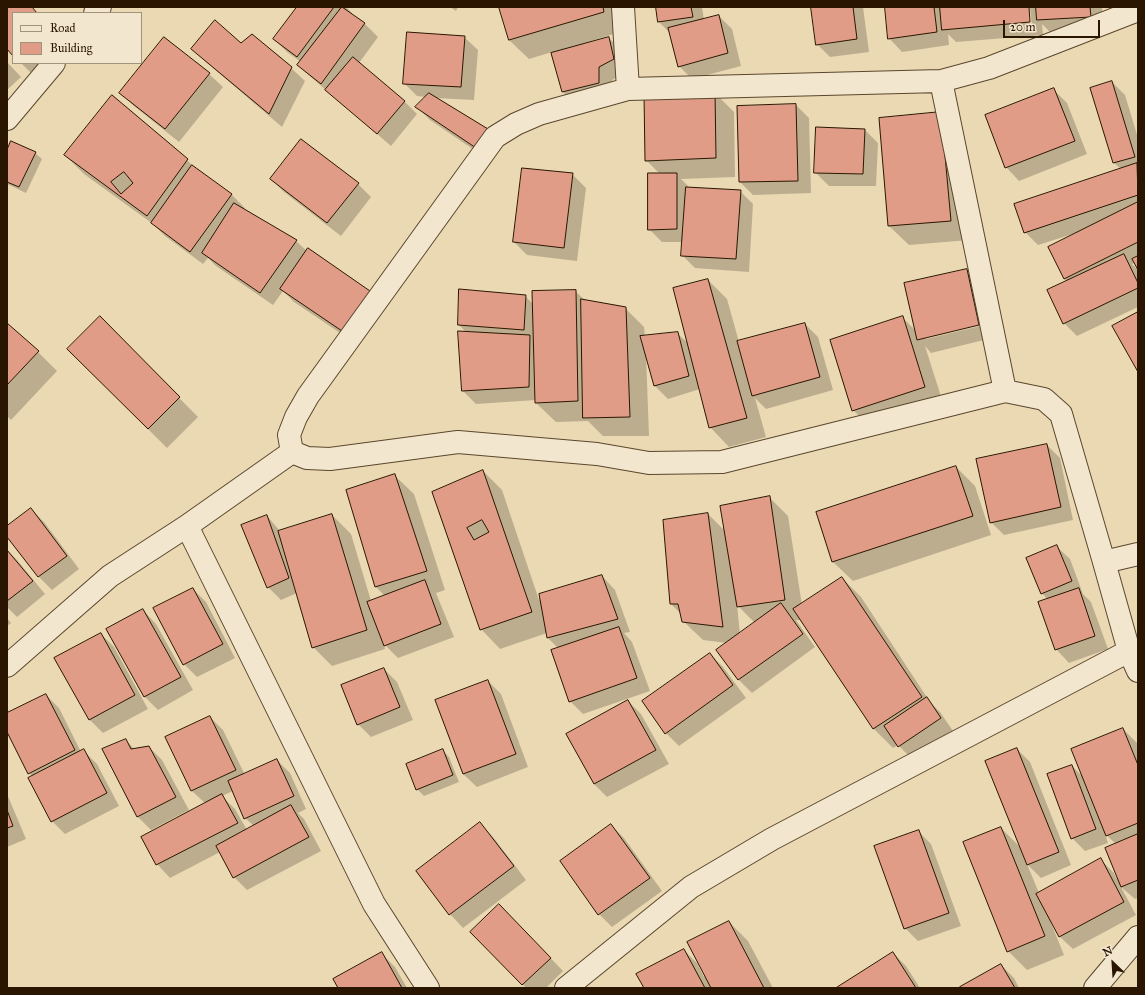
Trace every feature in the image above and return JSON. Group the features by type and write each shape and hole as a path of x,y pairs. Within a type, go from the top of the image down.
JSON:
{"street":[{"path":"623,7 628,89"},
{"path":"292,452 289,435 296,416 308,396 495,138 516,124 539,114 628,89 941,81 989,68 1138,10"},
{"path":"7,119 53,64"},
{"path":"941,81 1005,391"},
{"path":"292,452 307,458 330,459 458,442 596,454 649,463 722,462 1005,391 1044,399 1061,414 1129,651 1138,671"},
{"path":"7,666 110,576 187,526 292,452"},
{"path":"187,526 374,904 428,988"},
{"path":"1104,562 1138,554"},
{"path":"566,988 691,887 772,839 1129,651"},
{"path":"1095,988 1138,937"}],"building":[{"path":"7,7 32,7 36,12 12,12 12,55 7,49"},
{"path":"297,7 334,7 297,57 273,39"},
{"path":"342,7 365,23 321,84 297,65"},
{"path":"499,7 603,7 604,12 509,40"},
{"path":"656,7 691,7 693,17 658,22"},
{"path":"811,7 853,7 857,39 816,45"},
{"path":"885,7 934,7 937,32 888,39"},
{"path":"940,7 1029,7 1030,22 942,30"},
{"path":"1036,7 1090,7 1091,17 1037,20"},
{"path":"719,15 728,53 678,67 668,28"},
{"path":"215,20 241,43 252,34 292,67 269,114 191,49"},
{"path":"407,32 465,36 461,87 403,84"},
{"path":"164,37 210,73 165,129 119,93"},
{"path":"609,37 614,59 599,67 599,83 562,92 551,53"},
{"path":"353,57 405,101 377,134 325,90"},
{"path":"1112,81 1135,157 1113,163 1090,88"},
{"path":"1054,88 1075,141 1005,168 985,115"},
{"path":"715,91 716,158 645,161 644,94"},
{"path":"429,93 488,129 476,148 415,107"},
{"path":"112,95 188,159 147,216 64,155","holes":["124,172 133,183 121,194 111,182"]},
{"path":"796,104 798,181 739,182 737,106"},
{"path":"941,112 951,221 888,226 879,118"},
{"path":"816,127 865,129 863,174 814,173"},
{"path":"301,139 359,183 327,223 270,179"},
{"path":"11,141 36,152 19,187 7,182 7,150"},
{"path":"1137,163 1138,195 1024,233 1014,204"},
{"path":"192,165 232,194 190,252 151,223"},
{"path":"522,168 573,173 564,248 513,242"},
{"path":"648,173 677,173 677,229 648,230"},
{"path":"686,187 741,190 736,259 681,256"},
{"path":"1138,202 1138,242 1064,279 1048,247"},
{"path":"234,203 297,240 260,293 202,253"},
{"path":"308,248 370,291 342,331 280,289"},
{"path":"1124,254 1138,283 1138,288 1063,324 1047,290"},
{"path":"1138,256 1138,270 1132,259"},
{"path":"967,269 979,325 917,340 904,283"},
{"path":"708,279 747,418 709,428 673,288"},
{"path":"459,289 526,295 524,330 458,325"},
{"path":"576,290 578,401 535,403 532,291"},
{"path":"581,299 626,307 630,417 583,418"},
{"path":"1138,312 1138,372 1112,326"},
{"path":"100,316 180,397 148,429 67,349"},
{"path":"903,316 925,387 852,411 830,340"},
{"path":"7,323 39,351 7,385"},
{"path":"805,323 820,377 752,396 737,341"},
{"path":"458,331 530,335 529,387 462,391"},
{"path":"678,332 689,376 654,386 640,336"},
{"path":"1047,444 1061,507 990,523 976,459"},
{"path":"956,466 973,516 832,562 816,512"},
{"path":"483,470 532,612 480,630 432,492","holes":["482,520 489,532 474,540 467,528"]},
{"path":"395,474 427,571 375,587 346,490"},
{"path":"770,496 785,600 737,607 720,506"},
{"path":"31,508 67,556 38,577 7,537 7,526"},
{"path":"708,513 723,627 682,622 678,604 670,604 663,520"},
{"path":"332,514 367,630 312,648 278,531"},
{"path":"267,515 289,578 267,588 241,525"},
{"path":"1057,545 1072,581 1041,594 1026,558"},
{"path":"7,550 33,581 7,601"},
{"path":"602,575 618,619 547,638 539,594"},
{"path":"842,577 922,697 873,729 793,609"},
{"path":"425,580 441,624 384,646 367,602"},
{"path":"193,588 223,644 183,665 153,608"},
{"path":"1079,588 1095,636 1055,650 1038,602"},
{"path":"781,603 803,634 738,680 716,650"},
{"path":"143,609 181,677 144,697 106,629"},
{"path":"619,627 637,678 569,702 551,650"},
{"path":"101,633 135,695 89,720 54,658"},
{"path":"710,653 733,685 665,734 642,701"},
{"path":"384,668 400,707 357,725 341,685"},
{"path":"488,680 516,754 463,774 435,700"},
{"path":"46,694 75,750 28,774 7,732 7,713"},
{"path":"927,697 941,718 898,747 884,726"},
{"path":"628,700 656,750 594,784 566,734"},
{"path":"210,716 236,770 191,791 165,737"},
{"path":"1123,728 1138,765 1138,823 1106,836 1071,749"},
{"path":"126,739 131,749 149,746 176,797 137,817 102,749"},
{"path":"1017,748 1059,852 1027,865 985,761"},
{"path":"84,749 107,793 51,822 28,778"},
{"path":"443,749 453,775 416,790 406,764"},
{"path":"277,759 294,796 244,819 228,781"},
{"path":"1072,765 1096,829 1071,839 1047,774"},
{"path":"222,794 238,823 156,865 141,837"},
{"path":"291,805 309,837 233,878 216,846"},
{"path":"7,810 13,826 7,828"},
{"path":"480,822 514,866 449,915 416,871"},
{"path":"611,824 650,878 598,915 560,861"},
{"path":"1001,827 1045,936 1007,952 963,842"},
{"path":"919,830 949,913 904,929 874,846"},
{"path":"1138,834 1138,880 1121,887 1105,848"},
{"path":"1101,858 1124,902 1059,937 1036,894"},
{"path":"499,904 551,958 522,985 470,932"},
{"path":"729,921 764,988 711,988 687,942"},
{"path":"684,949 705,988 644,988 636,974"},
{"path":"382,952 402,988 338,988 333,979"},
{"path":"893,952 916,988 836,988"},
{"path":"1001,964 1015,988 960,987"}]}
